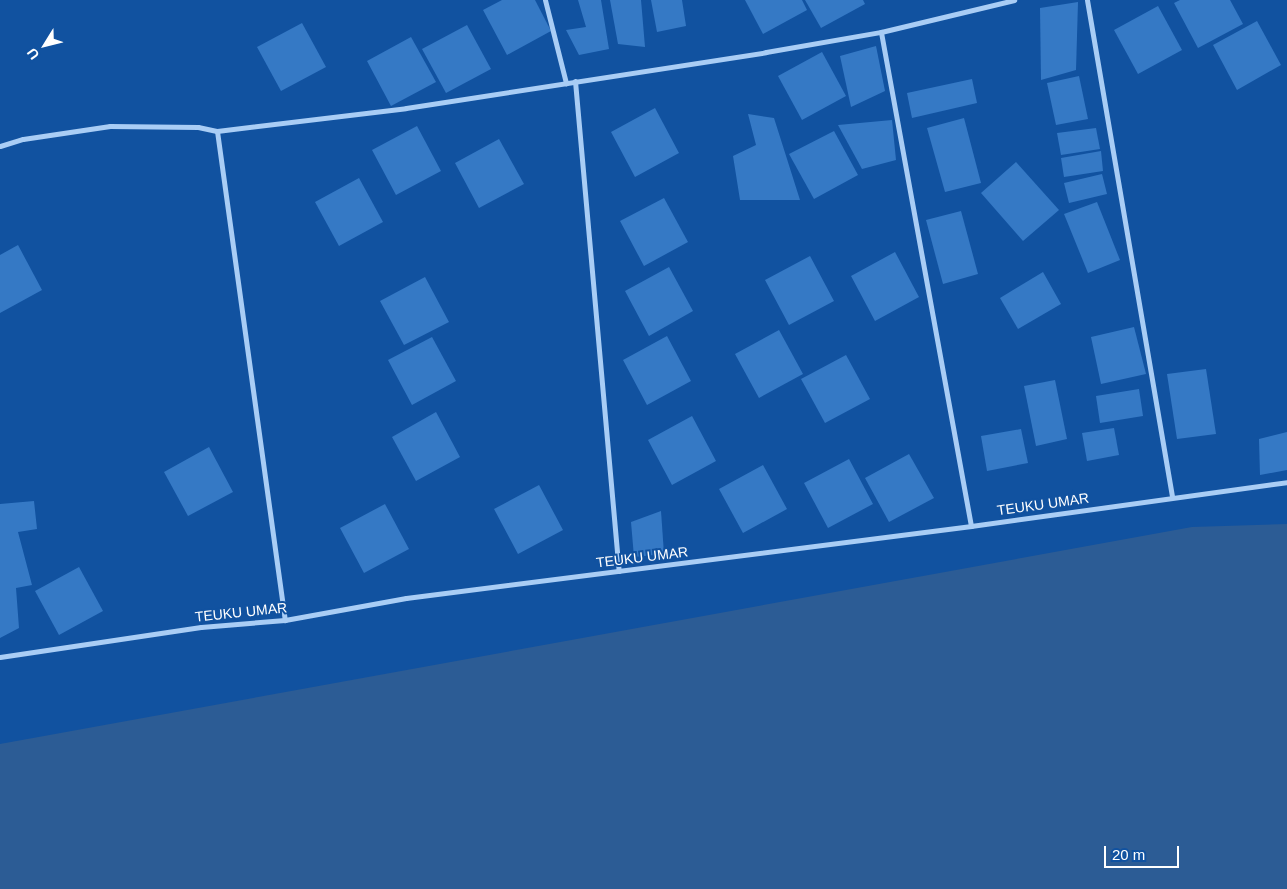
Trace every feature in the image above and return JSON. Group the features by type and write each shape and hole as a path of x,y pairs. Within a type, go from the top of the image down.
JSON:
{"street":[{"path":"545,0 566,83"},
{"path":"0,146 23,139 110,126 190,126 217,131 406,108 881,32 1014,0"},
{"path":"1086,0 1172,496"},
{"path":"881,32 971,526"},
{"path":"575,82 619,571"},
{"path":"217,131 285,620"},
{"name":"TEUKU UMAR","path":"0,657 191,629 285,620 406,598 971,526 1172,496 1287,482"}],"water":[{"path":"1287,524 1287,889 0,889 0,744 1192,527"}],"building":[{"path":"502,0 535,0 551,31 507,55 483,10"},
{"path":"578,0 601,0 609,49 579,55 566,30 586,27"},
{"path":"610,0 641,0 645,47 618,44"},
{"path":"651,0 682,0 686,26 657,32"},
{"path":"745,0 802,0 807,10 763,34"},
{"path":"805,0 863,0 865,4 821,28"},
{"path":"1180,0 1230,0 1243,24 1198,48 1174,3"},
{"path":"1078,2 1076,70 1041,80 1040,8"},
{"path":"1158,6 1182,50 1138,74 1114,30"},
{"path":"1257,21 1281,65 1237,90 1213,45"},
{"path":"302,23 326,67 281,91 257,47"},
{"path":"467,25 491,69 446,93 422,49"},
{"path":"411,37 436,82 391,106 367,61"},
{"path":"876,46 885,91 851,107 840,56"},
{"path":"822,52 846,96 802,120 778,76"},
{"path":"1079,76 1088,119 1056,125 1047,83"},
{"path":"972,79 977,103 912,118 907,93"},
{"path":"655,108 679,153 635,177 611,132"},
{"path":"748,114 774,118 800,200 740,200 733,156 756,145"},
{"path":"964,118 981,183 945,192 927,128"},
{"path":"892,120 896,160 862,169 838,125"},
{"path":"417,126 441,171 396,195 372,150"},
{"path":"1096,128 1100,149 1061,155 1057,133"},
{"path":"834,131 858,175 814,199 789,154"},
{"path":"499,139 524,184 479,208 455,163"},
{"path":"1101,151 1103,171 1064,177 1061,158"},
{"path":"1016,162 1059,210 1023,241 981,193"},
{"path":"1102,174 1107,194 1069,203 1064,183"},
{"path":"359,178 383,222 339,246 315,202"},
{"path":"664,198 688,242 644,266 620,221"},
{"path":"1097,202 1120,260 1088,273 1064,214"},
{"path":"961,211 978,274 943,284 926,220"},
{"path":"18,245 42,290 0,313 0,255"},
{"path":"895,252 919,297 875,321 851,276"},
{"path":"810,256 834,301 789,325 765,280"},
{"path":"669,267 693,311 649,336 625,291"},
{"path":"1043,272 1061,304 1018,329 1000,298"},
{"path":"425,277 449,322 404,345 380,301"},
{"path":"1134,327 1146,374 1101,384 1091,337"},
{"path":"779,330 803,374 759,398 735,354"},
{"path":"667,336 691,381 647,405 623,360"},
{"path":"432,337 456,381 412,405 388,360"},
{"path":"846,355 870,399 825,423 801,379"},
{"path":"1206,369 1216,434 1177,439 1167,374"},
{"path":"1055,380 1067,439 1036,446 1024,386"},
{"path":"1139,389 1143,416 1100,423 1096,396"},
{"path":"436,412 460,457 416,481 392,437"},
{"path":"692,416 716,461 672,485 648,440"},
{"path":"1114,428 1119,455 1087,461 1082,433"},
{"path":"1021,429 1028,463 987,471 981,436"},
{"path":"1287,432 1287,470 1260,475 1259,439"},
{"path":"209,447 233,492 188,516 164,472"},
{"path":"909,454 934,498 889,522 865,478"},
{"path":"849,459 873,504 828,528 804,483"},
{"path":"763,465 787,509 743,533 719,489"},
{"path":"539,485 563,530 518,554 494,509"},
{"path":"34,501 37,529 18,532 32,585 16,588 19,628 0,638 0,504"},
{"path":"385,504 409,549 364,573 340,528"},
{"path":"661,511 664,554 634,557 631,522"},
{"path":"79,567 103,611 59,635 35,591"}]}
